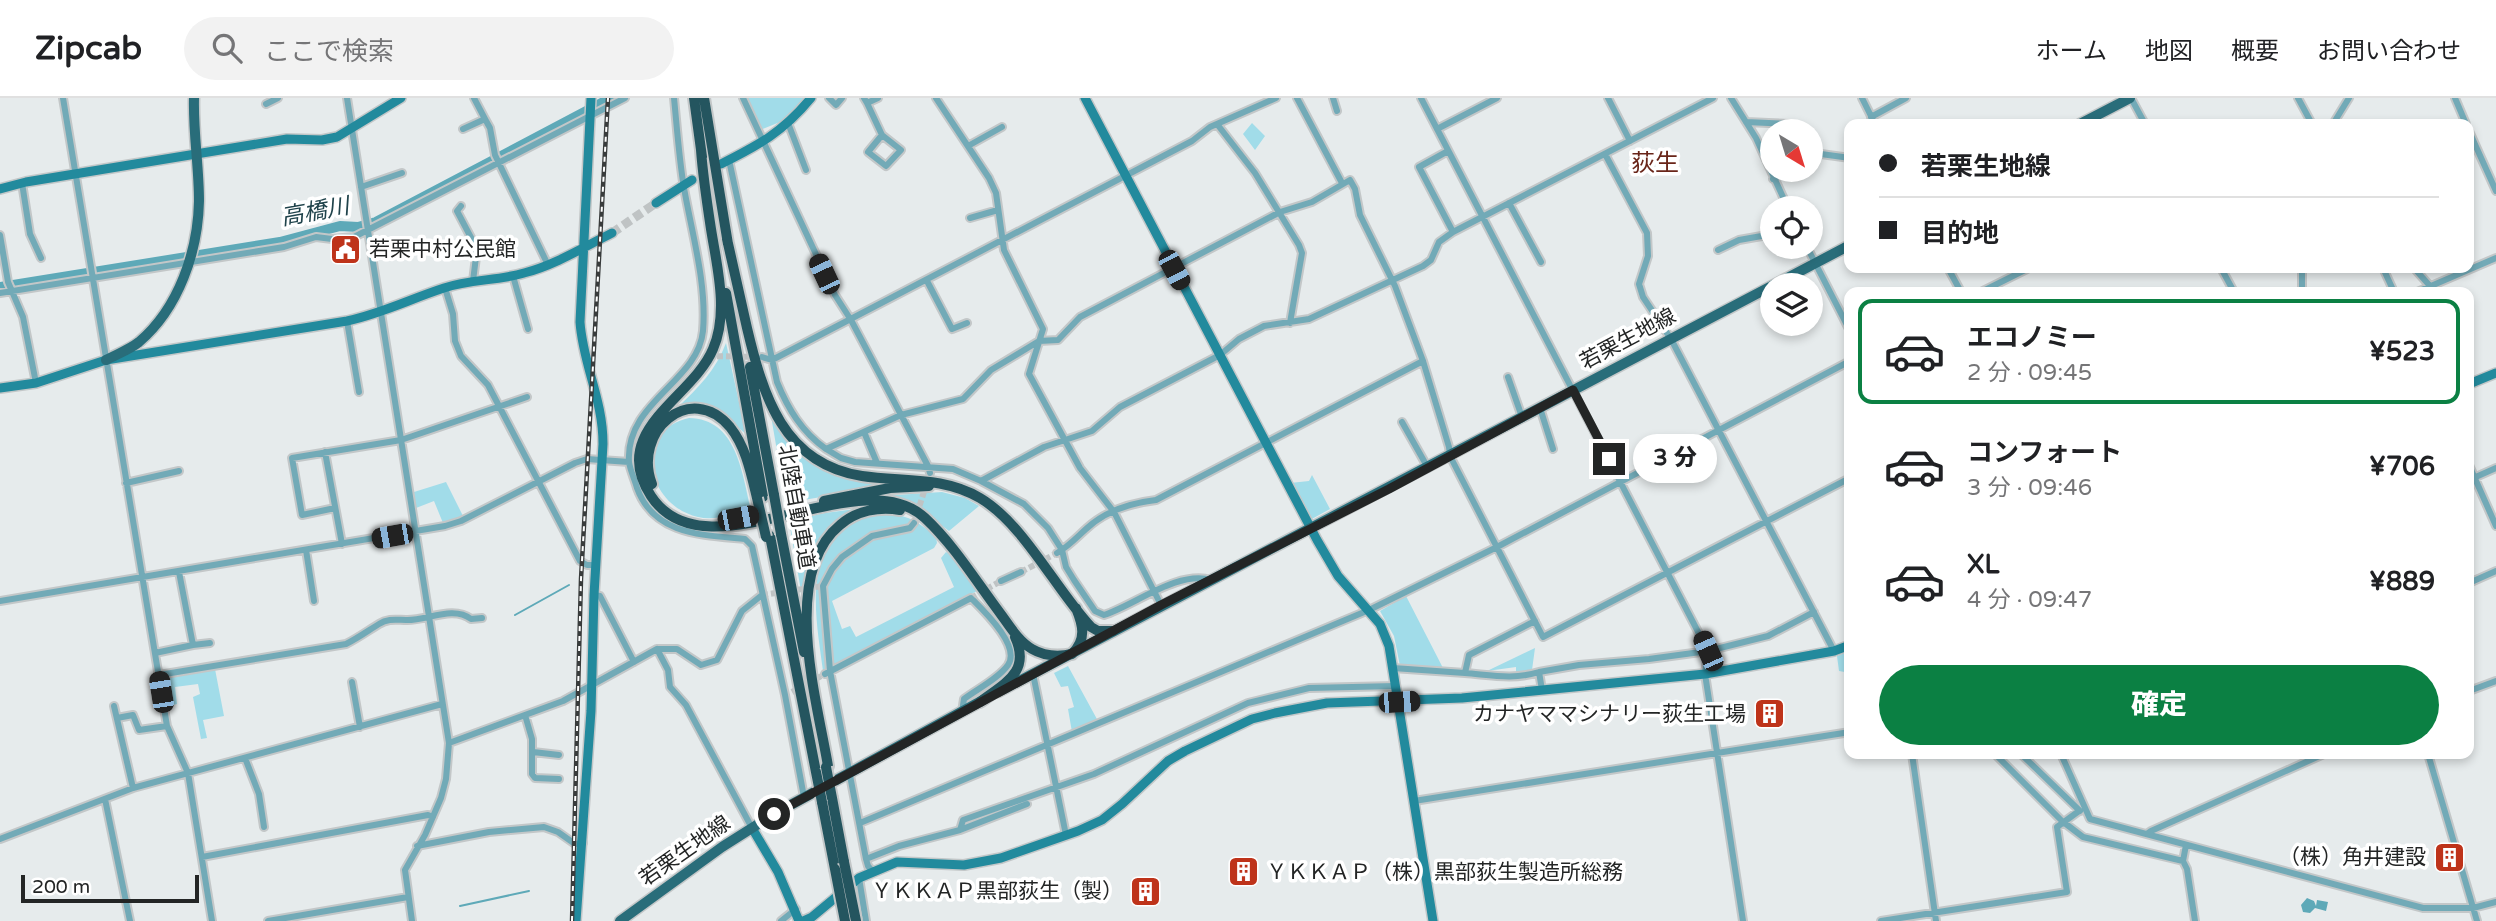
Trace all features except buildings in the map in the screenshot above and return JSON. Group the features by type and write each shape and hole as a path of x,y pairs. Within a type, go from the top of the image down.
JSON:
{"highway":[{"name":"北陸自動車道","path":"694,98 701,150 782,598 824,768"},
{"name":"北陸自動車道","path":"704,98 765,497"},
{"path":"701,150 720,290 719,331 701,370 661,411 644,437 640,454 641,471 651,496 669,514 684,523 714,527 865,500 903,504 918,512 939,532 1027,646 1039,653 1060,656 1072,654 1080,645 1083,635 1076,608"},
{"path":"727,240 761,381 774,411 792,440 817,461 847,473 868,477 916,479 963,490 981,498 1002,516 1091,627 1098,631 1113,631"},
{"path":"772,536 765,497 736,435 724,421 710,412 689,410 673,414 659,425 648,452 651,481 670,506 694,519 724,520 890,488 934,486 963,490"},
{"path":"824,768 807,627 808,586 816,556 836,528 851,517 868,511 887,508 904,511 924,520 939,532"},
{"name":"北陸自動車道","path":"772,536 824,768 840,866 856,921"},
{"path":"980,702 1005,683 1019,667 1021,655 1010,626"},
{"name":"北陸自動車道","path":"829,799 835,813 845,921"}],"main road":[{"path":"106,360 141,341 153,326 175,294 193,249 199,199 194,98"},
{"path":"2090,119 2131,98"},
{"name":"若栗生地線","path":"620,921 752,828 804,797 1161,605 1428,468 1844,248"}],"street":[{"path":"62,98 167,726 188,773 212,920 203,921"},
{"path":"266,104 278,98"},
{"path":"347,98 449,743 446,779 433,817 405,870 412,921"},
{"path":"0,189 75,173 287,139 337,138 401,98"},
{"path":"474,98 485,119 499,163 548,265"},
{"path":"576,919 583,843 603,461 603,420 581,342 579,322 591,98"},
{"path":"0,293 284,247 316,237 344,239 368,230 625,98"},
{"path":"674,98 701,285 701,344 639,421 632,437 629,462 640,495 661,521 688,533 744,539 752,546 762,595 789,694 804,797"},
{"path":"743,98 835,295 851,320 929,470"},
{"path":"811,98 788,123 762,142 725,162 777,382 789,409 800,425 826,449 841,458 929,470 953,469 1024,504 1048,528 1066,567 1095,611 1104,615 1154,592 1189,580 1202,577 1211,580"},
{"path":"829,98 836,104 842,98"},
{"path":"878,98 866,100 882,135 901,150 886,166 868,152 882,135"},
{"path":"936,98 989,178 996,194 1004,250 1043,329 1029,374 1080,468 1114,512 1161,605"},
{"path":"1085,98 1311,529 1339,576 1380,624 1389,646 1393,668 1433,921"},
{"path":"762,357 772,359 851,320 1192,141 1217,124 1276,98"},
{"path":"1297,98 1342,183"},
{"path":"1333,98 1337,111"},
{"path":"1421,98 1708,651 1705,674 1742,921"},
{"path":"1437,129 1497,98"},
{"path":"1608,98 1630,141"},
{"path":"981,481 1044,447 1092,431 1120,407 1220,355 1239,339 1264,326 1309,319 1423,266 1430,260 1439,242 1453,232 1713,98"},
{"path":"1731,98 1760,148"},
{"path":"1862,98 1871,117 1906,98"},
{"path":"2131,98 2143,119"},
{"path":"2298,98 2309,119"},
{"path":"2336,119 2349,98"},
{"path":"2455,98 2464,119"},
{"path":"463,129 485,119"},
{"path":"1746,122 1760,123"},
{"path":"788,123 806,170"},
{"path":"1217,124 1255,173 1299,244 1302,253 1290,323"},
{"path":"968,146 1002,127"},
{"path":"2474,142 2496,191"},
{"path":"1448,150 1419,167 1453,232"},
{"path":"1605,154 1647,233 1648,256 1639,285 1643,297 1671,339 1834,651"},
{"path":"1824,154 1844,157"},
{"path":"361,187 401,173"},
{"path":"826,449 901,415 963,399 991,370 1040,341 1058,340 1080,317 1280,212 1312,202 1350,180 1355,189 1360,215 1392,280 1423,361 1450,447 1450,456 1543,638 1844,481"},
{"path":"656,203 688,182"},
{"path":"22,183 30,234 41,258"},
{"path":"1509,203 1541,261"},
{"path":"461,206 457,211 477,249 473,281"},
{"path":"970,218 998,210"},
{"path":"0,388 36,383 106,360 347,321 380,313 445,288 513,276 548,265 612,233"},
{"path":"0,235 12,291 23,317 36,383"},
{"path":"1718,250 1739,240 1760,236"},
{"path":"2474,267 2496,258"},
{"path":"1813,259 1844,319"},
{"path":"1992,287 2019,273"},
{"path":"2418,273 2430,286 2461,273"},
{"path":"513,276 528,329"},
{"path":"927,281 952,329 967,323"},
{"path":"445,288 453,314 454,341 461,356 488,385 580,561 587,565 596,565"},
{"path":"347,321 359,392"},
{"path":"694,356 704,356"},
{"path":"1059,552 1069,547 1091,525 1131,503 1156,500 1423,361"},
{"path":"860,823 1369,610 1497,547 1844,364"},
{"path":"2474,382 2496,373"},
{"path":"1508,377 1522,417"},
{"path":"335,508 302,514 292,458 401,440 527,397"},
{"path":"1539,408 1553,449"},
{"path":"1402,422 1428,468"},
{"path":"863,432 877,463"},
{"path":"325,453 342,544"},
{"path":"0,601 417,532 461,522 587,459 629,462"},
{"path":"2474,478 2496,468"},
{"path":"127,482 179,471"},
{"path":"2474,483 2496,526"},
{"path":"873,872 868,866 862,845 850,772 828,673 823,586 842,557 872,536 910,528 914,523"},
{"path":"306,550 314,601"},
{"path":"2474,581 2496,571"},
{"path":"179,572 192,645"},
{"path":"1001,581 1021,572"},
{"path":"594,595 600,596 634,662"},
{"path":"449,743 563,701 657,649 677,649 701,665 717,660 742,611 762,595"},
{"path":"828,673 971,598 1003,634 1012,658 1006,668 964,699 962,712"},
{"path":"1393,668 1509,678 1526,676 1552,668 1708,651 1768,636 1814,612"},
{"path":"159,675 346,644 374,629 378,624 397,618 405,621 429,616 465,614 471,619 482,618"},
{"path":"1465,673 1469,655 1535,621"},
{"path":"155,653 210,643"},
{"path":"657,649 668,670 670,687 686,705 778,872 801,921 812,917 859,878 897,862 964,865 1001,858 1102,820 1168,761 1252,719 1327,703 1399,702 1705,674 1844,648"},
{"path":"1539,672 1542,690"},
{"path":"1033,674 1066,835"},
{"path":"2474,689 2496,681"},
{"path":"352,682 360,727"},
{"path":"960,830 963,820 1131,758 1248,703 1309,688 1396,686"},
{"path":"0,839 133,788 442,704"},
{"path":"114,706 133,788"},
{"path":"117,718 133,715 138,730 167,726"},
{"path":"525,715 532,738 532,774 535,778 559,779"},
{"path":"1413,801 1844,733"},
{"path":"533,752 559,755"},
{"path":"245,758 259,794 264,827"},
{"path":"1913,759 1936,921"},
{"path":"2000,759 2062,821 2083,837 2183,861"},
{"path":"2026,759 2090,819 2423,908 2473,908 2496,902"},
{"path":"2063,759 2082,812"},
{"path":"2147,834 2313,759"},
{"path":"2429,759 2477,921"},
{"path":"105,799 130,921"},
{"path":"866,859 899,846 960,830 1027,804"},
{"path":"1881,921 2067,892 2057,827 2062,821 2082,812"},
{"path":"202,857 428,815 433,817"},
{"path":"417,846 489,832 544,827 558,832 576,844 583,843"},
{"path":"2186,845 2183,861 2187,869 2195,921"},
{"path":"859,878 866,921"},
{"path":"268,921 408,897"},
{"path":"781,921 796,909"},
{"path":"330,911 332,921"}],"shaded area":[{"path":"747,98 807,98 790,118 760,130"},
{"path":"1252,123 1265,136 1255,150 1243,134"},
{"path":"726,343 746,434 715,410 699,405 677,408 712,370"},
{"path":"771,416 796,450 823,469 856,479 897,484 786,503"},
{"path":"689,418 705,421 718,428 727,438 740,465 751,510 704,518 680,510 666,498 657,484 652,468 653,452 659,437 671,425"},
{"path":"1312,475 1330,509 1310,520 1290,483 1309,481"},
{"path":"446,482 463,516 443,523 434,501 416,508 414,492"},
{"path":"942,492 965,498 979,506 949,531 909,504 881,496"},
{"path":"871,507 828,529 816,546 805,577 802,597 789,521"},
{"path":"889,514 903,516 920,524 936,537 937,543 934,548 832,601 842,629 850,626 856,637 954,587 941,558 946,552 977,591 823,671 816,590 825,552 836,536 852,523"},
{"path":"1406,596 1443,668 1400,666 1394,636 1380,611"},
{"path":"1535,648 1532,670 1516,675 1516,667 1487,671"},
{"path":"1844,653 1844,672 1839,671 1837,656"},
{"path":"1068,666 1098,721 1072,732 1068,709 1074,707 1068,686 1061,687 1054,673"},
{"path":"215,669 224,716 203,720 207,738 201,739 193,697 200,694 198,684 175,687 177,704 169,706 164,676"},
{"path":"2307,898 2314,901 2316,906 2317,900 2328,902 2326,911 2315,908 2310,913 2303,912 2301,905"}],"waterway":[{"name":"高橋川","path":"0,287 280,242 340,226 358,227 376,222 611,98"},
{"path":"515,615 569,585"},
{"path":"460,906 529,891"}],"tunnel":[{"path":"612,233 656,203"},
{"path":"708,356 757,357"},
{"path":"914,523 930,473"},
{"path":"1021,572 1057,553"},
{"path":"971,598 1001,581"},
{"path":"762,595 823,586"},
{"path":"792,692 825,674"}],"railway":[{"path":"572,921 581,579 608,98"}],"place":[{"name":"若栗中村公民館","path":"346,249"},
{"name":"カナヤママシナリー荻生工場","path":"1769,714"},
{"name":"（株）角井建設","path":"2449,857"},
{"name":"ＹＫＫＡＰ（株）黒部荻生製造所総務","path":"1243,872"},
{"name":"ＹＫＫＡＰ黒部荻生（製）","path":"1146,891"}],"district":[{"name":"荻生","path":"1655,163"}],"route":[{"path":"774,814 1161,605 1389,489 1573,390 1609,459"}]}
